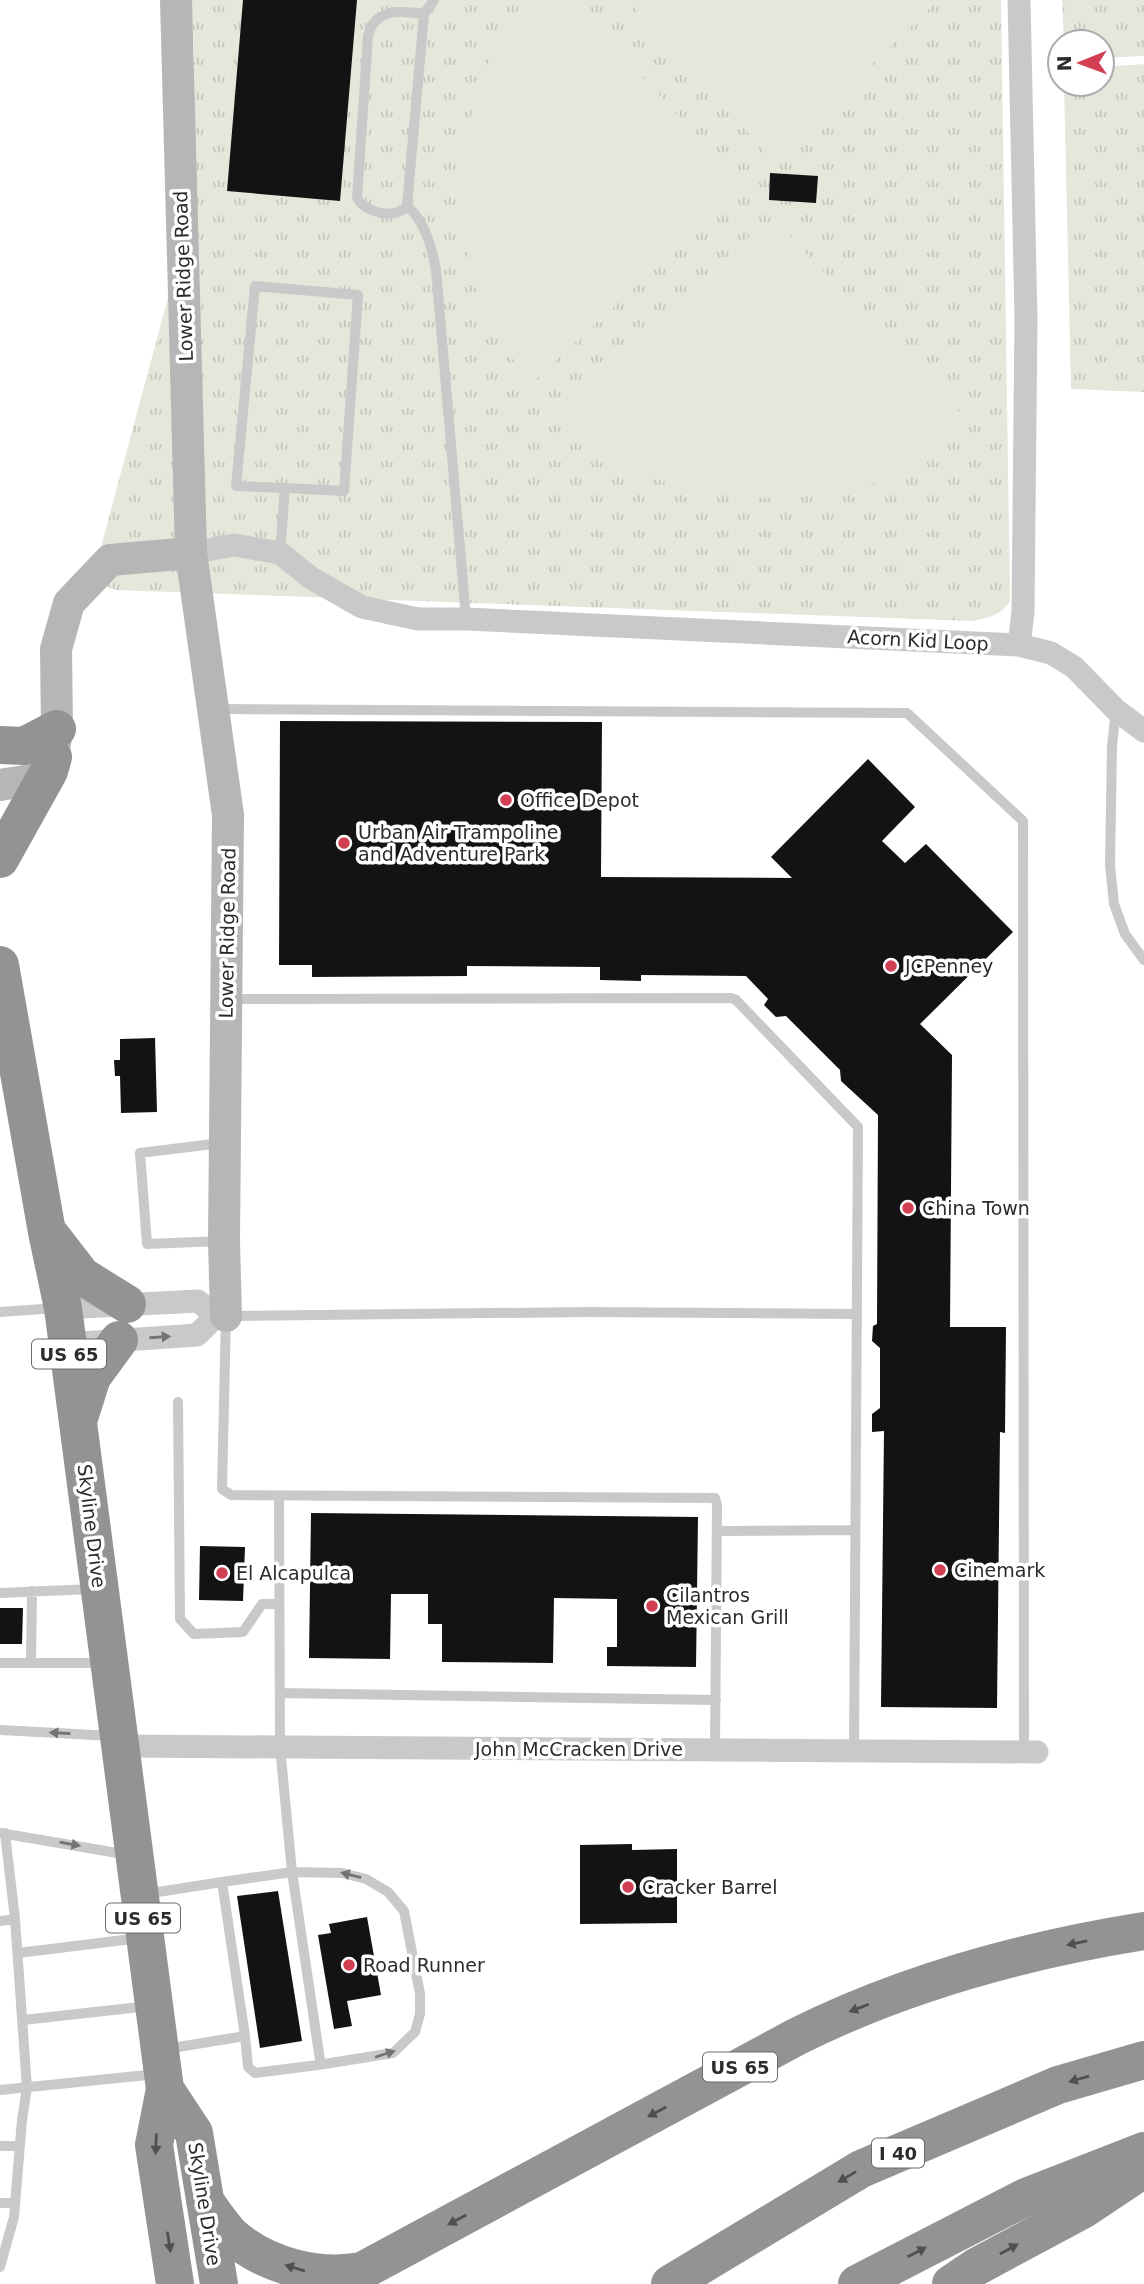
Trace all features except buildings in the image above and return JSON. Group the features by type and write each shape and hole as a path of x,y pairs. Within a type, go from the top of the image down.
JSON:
{"highway":[{"path":"0,746 55,743 48,771 0,859"},
{"name":"Skyline Drive","path":"0,965 4,1005 65,1326 78,1420 163,2071 154,2146 175,2284"},
{"path":"47,1232 123,1322 92,1377 78,1420"},
{"name":"US 65","path":"204,2200 233,2236 273,2260 319,2273 348,2274 353,2277 796,2037 853,2010 981,1967 1055,1948 1144,1931"},
{"name":"I 40","path":"670,2284 861,2169 1058,2085 1144,2060"},
{"name":"Skyline Drive","path":"163,2071 194,2133 219,2284"},
{"path":"857,2284 1026,2197 1144,2151"},
{"path":"951,2284 976,2267 1084,2209 1144,2169"}],"street":[{"name":"Lower Ridge Road","path":"176,0 191,552 228,816 221,1316"},
{"path":"1019,0 1026,318 1023,612 1019,645"},
{"name":"Acorn Kid Loop","path":"191,552 234,545 280,553 312,578 362,607 418,619 467,619 1019,645 1051,653 1074,667 1116,710 1144,731"},
{"path":"0,785 31,780 55,743 56,649 69,603 110,560 191,552"},
{"path":"65,1326 123,1322 197,1335 221,1316 198,1301 123,1322 65,1326"},
{"name":"John McCracken Drive","path":"120,1741 280,1747 1030,1752"}],"lane":[{"path":"424,14 399,10 388,12 374,23 368,36 357,198 365,208 372,211 397,213 407,206 424,14 434,0"},
{"path":"407,206 423,227 436,270 467,619"},
{"path":"255,286 358,295 344,492 285,488 236,486 255,286"},
{"path":"280,553 285,488"},
{"path":"213,709 907,713 1023,821 1030,1752"},
{"path":"1116,710 1112,746 1110,865 1114,904 1125,934 1144,960"},
{"path":"226,999 731,998 736,1000 858,1127 854,1751"},
{"path":"224,1241 147,1244 139,1153 225,1143"},
{"path":"0,1312 65,1326"},
{"path":"715,1750 717,1505 713,1497 231,1496 222,1489 221,1316 588,1312 857,1314"},
{"path":"178,1402 180,1619 194,1634 243,1632 262,1604 279,1604"},
{"path":"279,1496 280,1747 292,1872 320,2060 318,2065"},
{"path":"717,1531 855,1530"},
{"path":"0,1593 100,1588"},
{"path":"32,1591 32,1663"},
{"path":"0,1662 110,1662"},
{"path":"280,1693 716,1700"},
{"path":"0,1730 120,1741"},
{"path":"0,2267 14,2217 27,2088 15,1919 3,1833 135,1856"},
{"path":"140,1895 222,1882 292,1872 342,1872 366,1879 388,1892 404,1911 420,1994 420,2014 415,2032 393,2053 255,2073 248,2067 222,1882"},
{"path":"0,1921 15,1919"},
{"path":"18,1954 146,1937"},
{"path":"23,2020 154,2006"},
{"path":"0,2090 163,2071 245,2036"},
{"path":"0,2146 20,2146"},
{"path":"0,2203 15,2203"}],"green space":[{"path":"191,0 1001,0 1010,601 1003,610 994,615 973,621 116,590 105,586 94,573 184,238 194,143"},
{"path":"526,0 571,0 736,178 736,193 532,383 504,347 483,308 470,270 463,230 461,189 473,108 486,69 504,33"},
{"path":"627,0 938,0 783,151 765,152"},
{"path":"1062,0 1144,0 1144,56 1116,57 1116,28 1063,28"},
{"path":"1144,64 1144,392 1071,389 1064,98 1116,98 1116,66"},
{"path":"762,225 779,225 970,423 923,459 870,484 831,493 789,498 746,497 703,491 661,480 621,463 586,441 557,413"}],"place":[{"name":"Office Depot","path":"506,800"},
{"name":"Urban Air Trampoline and Adventure Park","path":"344,843"},
{"name":"JCPenney","path":"891,966"},
{"name":"China Town","path":"908,1208"},
{"name":"Cinemark","path":"940,1570"},
{"name":"El Alcapulca","path":"222,1573"},
{"name":"Cilantros Mexican Grill","path":"652,1606"},
{"name":"Cracker Barrel","path":"628,1887"},
{"name":"Road Runner","path":"349,1965"}]}
